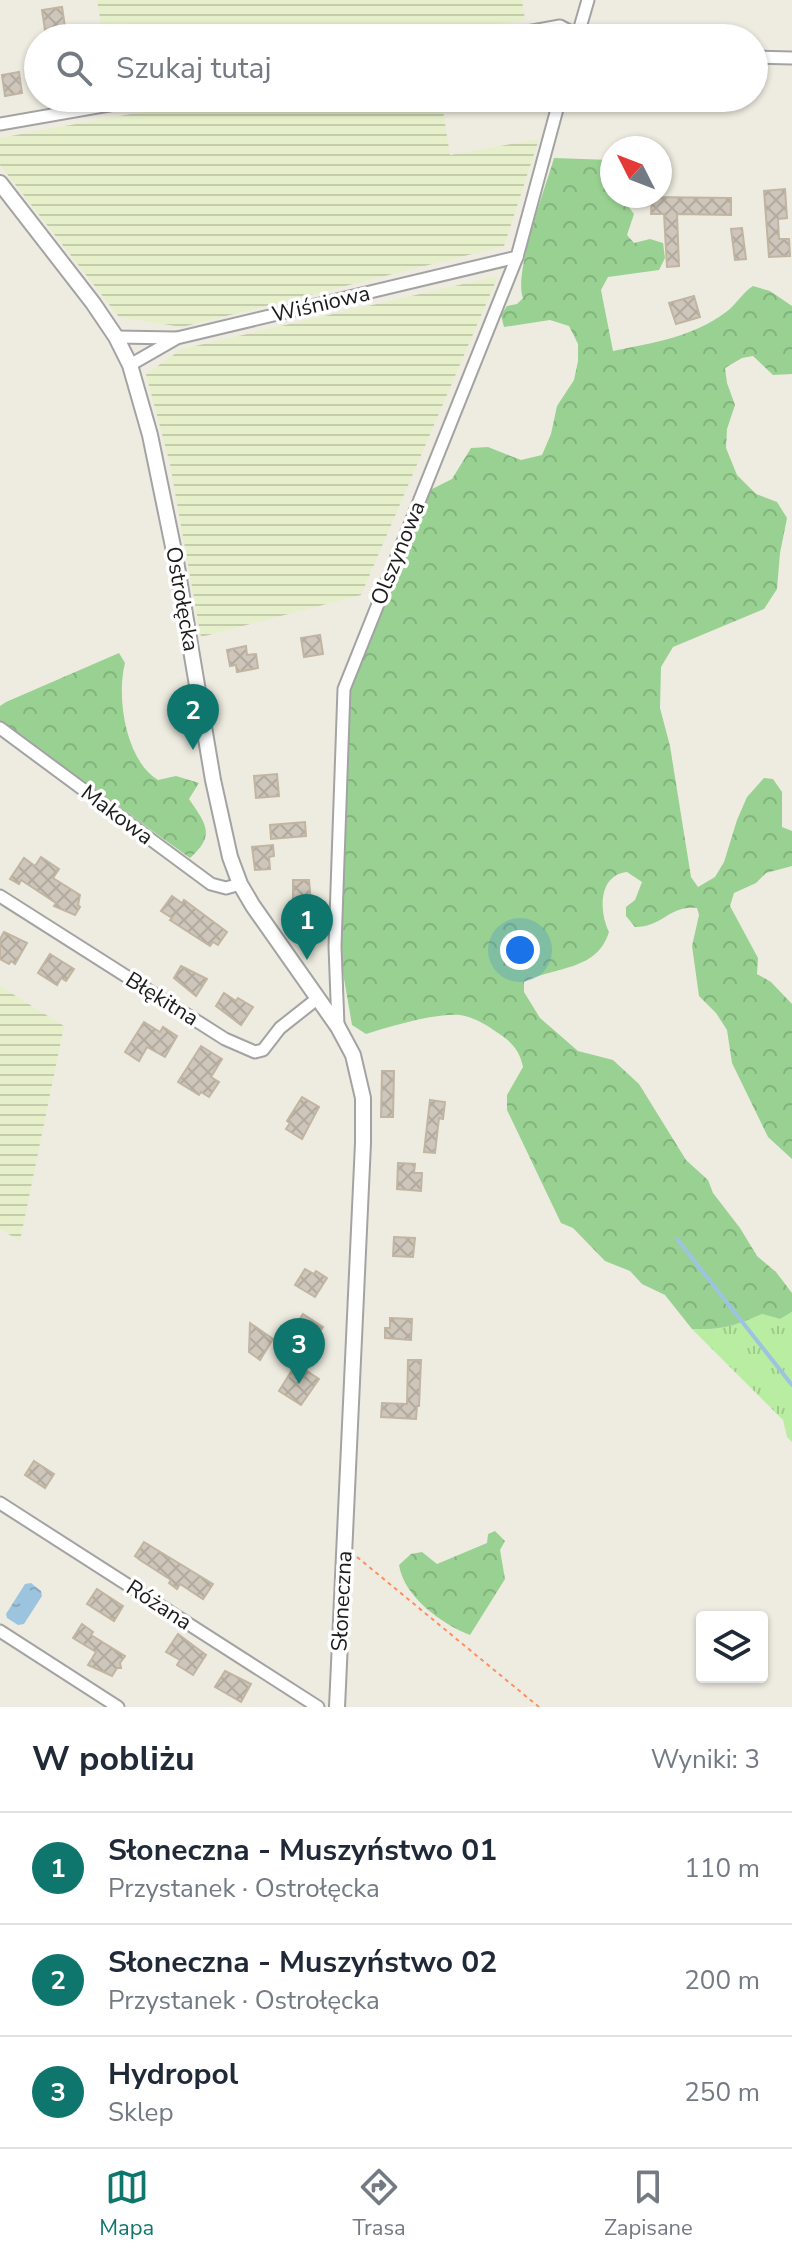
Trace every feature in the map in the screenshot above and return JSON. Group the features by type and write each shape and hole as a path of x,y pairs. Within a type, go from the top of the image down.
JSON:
{"street":[{"path":"581,24 588,0"},
{"path":"768,57 792,58"},
{"path":"0,124 69,112"},
{"name":"Olszynowa","path":"338,1027 335,946 344,689 517,257 556,112"},
{"name":"Ostrołęcka","path":"0,183 62,261 116,337 130,365 150,435 176,561 223,831 240,884 338,1027"},
{"name":"Wiśniowa","path":"130,365 177,338 517,257"},
{"path":"116,337 177,338"},
{"name":"Makowa","path":"0,728 211,884 226,888 240,884"},
{"name":"Błękitna","path":"0,896 225,1039 255,1052 263,1050 280,1028 318,998"},
{"name":"Słoneczna","path":"337,1707 345,1494 356,1323 363,1098 353,1055 338,1027"},
{"name":"Różana","path":"0,1503 318,1707"},
{"path":"0,1631 118,1707"}],"path":[{"path":"344,1553 361,1558 452,1638 539,1707"}],"green space":[{"path":"97,0 522,0 525,20 500,24 101,24"},
{"path":"141,112 443,112 450,155 539,139 504,246 182,327 119,317 0,165 0,138"},
{"path":"554,158 600,160 600,208 630,208 634,214 627,235 634,243 650,239 663,243 665,258 659,270 608,277 601,290 613,351 672,338 700,328 726,312 753,286 770,291 792,306 792,374 773,375 753,356 742,358 725,368 735,405 727,429 726,448 737,475 756,494 777,502 787,518 777,589 764,609 673,647 661,667 660,708 670,746 691,877 698,887 715,877 724,862 747,797 764,778 773,779 782,792 782,827 792,831 792,866 766,873 756,883 734,893 730,906 758,958 757,974 771,982 792,1004 792,1159 768,1137 732,1063 727,1030 699,996 692,946 699,915 697,908 679,910 653,924 635,927 626,916 626,907 635,900 642,882 627,872 617,875 606,887 603,896 609,932 603,945 585,961 524,982 524,992 540,1018 578,1051 613,1060 639,1084 686,1160 708,1180 713,1193 757,1256 776,1272 792,1293 792,1312 780,1319 762,1314 728,1326 692,1329 665,1295 642,1284 630,1271 605,1261 573,1228 561,1223 507,1110 507,1095 523,1067 517,1052 503,1036 478,1021 455,1015 416,1020 366,1034 352,1025 338,944 345,827 346,705 351,681 428,491 452,479 471,448 488,447 521,460 542,455 551,434 557,406 574,380 578,344 569,326 550,320 504,327 501,315 507,306 517,304 523,298 522,270"},
{"path":"498,276 361,595 201,637 170,464 146,374 182,349"},
{"path":"119,653 125,663 122,693 126,728 138,759 158,780 176,776 199,783 189,799 204,823 206,836 190,858 0,721 0,706 6,702"},
{"path":"0,986 64,1026 20,1241 0,1229"},
{"path":"792,1312 792,1442 787,1437 783,1420 692,1329 728,1326 762,1314 780,1319"},
{"path":"495,1531 505,1541 500,1550 505,1579 470,1635 426,1608 408,1588 399,1565 411,1554 422,1552 437,1564 487,1543 488,1534"}],"water":[{"path":"31,1583 41,1591 42,1596 24,1624 18,1625 6,1614 25,1584"}],"building":[{"path":"62,7 65,24 44,24 42,10"},
{"path":"19,72 22,93 5,96 2,75"},
{"path":"785,189 787,218 778,219 779,239 789,239 790,256 769,257 764,191"},
{"path":"672,197 731,198 731,215 677,214 679,266 667,267 664,214 651,214 651,208 672,208"},
{"path":"742,228 746,259 735,260 731,229"},
{"path":"694,296 700,317 676,324 669,303"},
{"path":"320,635 323,654 304,657 301,638"},
{"path":"246,646 247,655 256,654 258,668 237,672 236,665 230,666 227,650"},
{"path":"277,774 279,796 256,798 254,776"},
{"path":"305,822 306,836 271,839 270,825"},
{"path":"273,845 274,856 269,857 270,869 255,870 252,847"},
{"path":"41,857 59,869 53,878 80,895 80,907 75,915 54,906 56,903 21,880 19,884 10,879 24,858 35,866"},
{"path":"293,880 309,880 311,902 293,904"},
{"path":"172,896 182,903 184,900 227,932 218,945 213,942 210,946 161,911"},
{"path":"4,932 27,943 15,964 0,959 0,939"},
{"path":"50,954 74,969 66,981 61,978 57,985 38,973"},
{"path":"181,966 207,979 196,996 174,978"},
{"path":"224,993 253,1007 241,1025 216,1006"},
{"path":"144,1022 160,1032 163,1027 177,1036 165,1057 147,1047 139,1061 125,1052"},
{"path":"201,1046 222,1059 211,1077 219,1082 209,1097 201,1092 199,1095 178,1082"},
{"path":"382,1071 394,1071 393,1117 381,1117"},
{"path":"302,1097 319,1107 302,1139 286,1129 290,1123 287,1121"},
{"path":"430,1100 445,1102 443,1119 439,1118 435,1153 424,1152"},
{"path":"398,1163 415,1164 414,1173 422,1173 421,1191 397,1189"},
{"path":"394,1237 415,1238 413,1257 393,1256"},
{"path":"305,1269 327,1278 315,1297 295,1285"},
{"path":"303,1314 323,1327 310,1347 290,1335"},
{"path":"390,1318 412,1319 411,1340 385,1338 385,1328 390,1328"},
{"path":"250,1323 273,1339 260,1360 249,1352"},
{"path":"408,1360 421,1360 416,1419 381,1417 382,1403 407,1404"},
{"path":"296,1364 319,1379 301,1405 279,1391"},
{"path":"34,1461 54,1474 45,1488 25,1475"},
{"path":"144,1542 213,1584 203,1599 180,1584 177,1589 169,1583 171,1580 135,1556"},
{"path":"97,1589 123,1606 114,1621 87,1604"},
{"path":"82,1624 93,1632 91,1635 125,1656 120,1663 121,1668 117,1668 112,1676 88,1665 96,1652 73,1638"},
{"path":"178,1634 206,1655 193,1675 177,1665 180,1660 166,1652"},
{"path":"225,1671 251,1684 241,1702 215,1687"}],"waterway":[{"path":"677,1239 792,1385"}],"place":[{"name":"Słoneczna - Muszyństwo 02","path":"193,750"},
{"name":"Słoneczna - Muszyństwo 01","path":"307,960"},
{"name":"Hydropol","path":"299,1384"}]}
